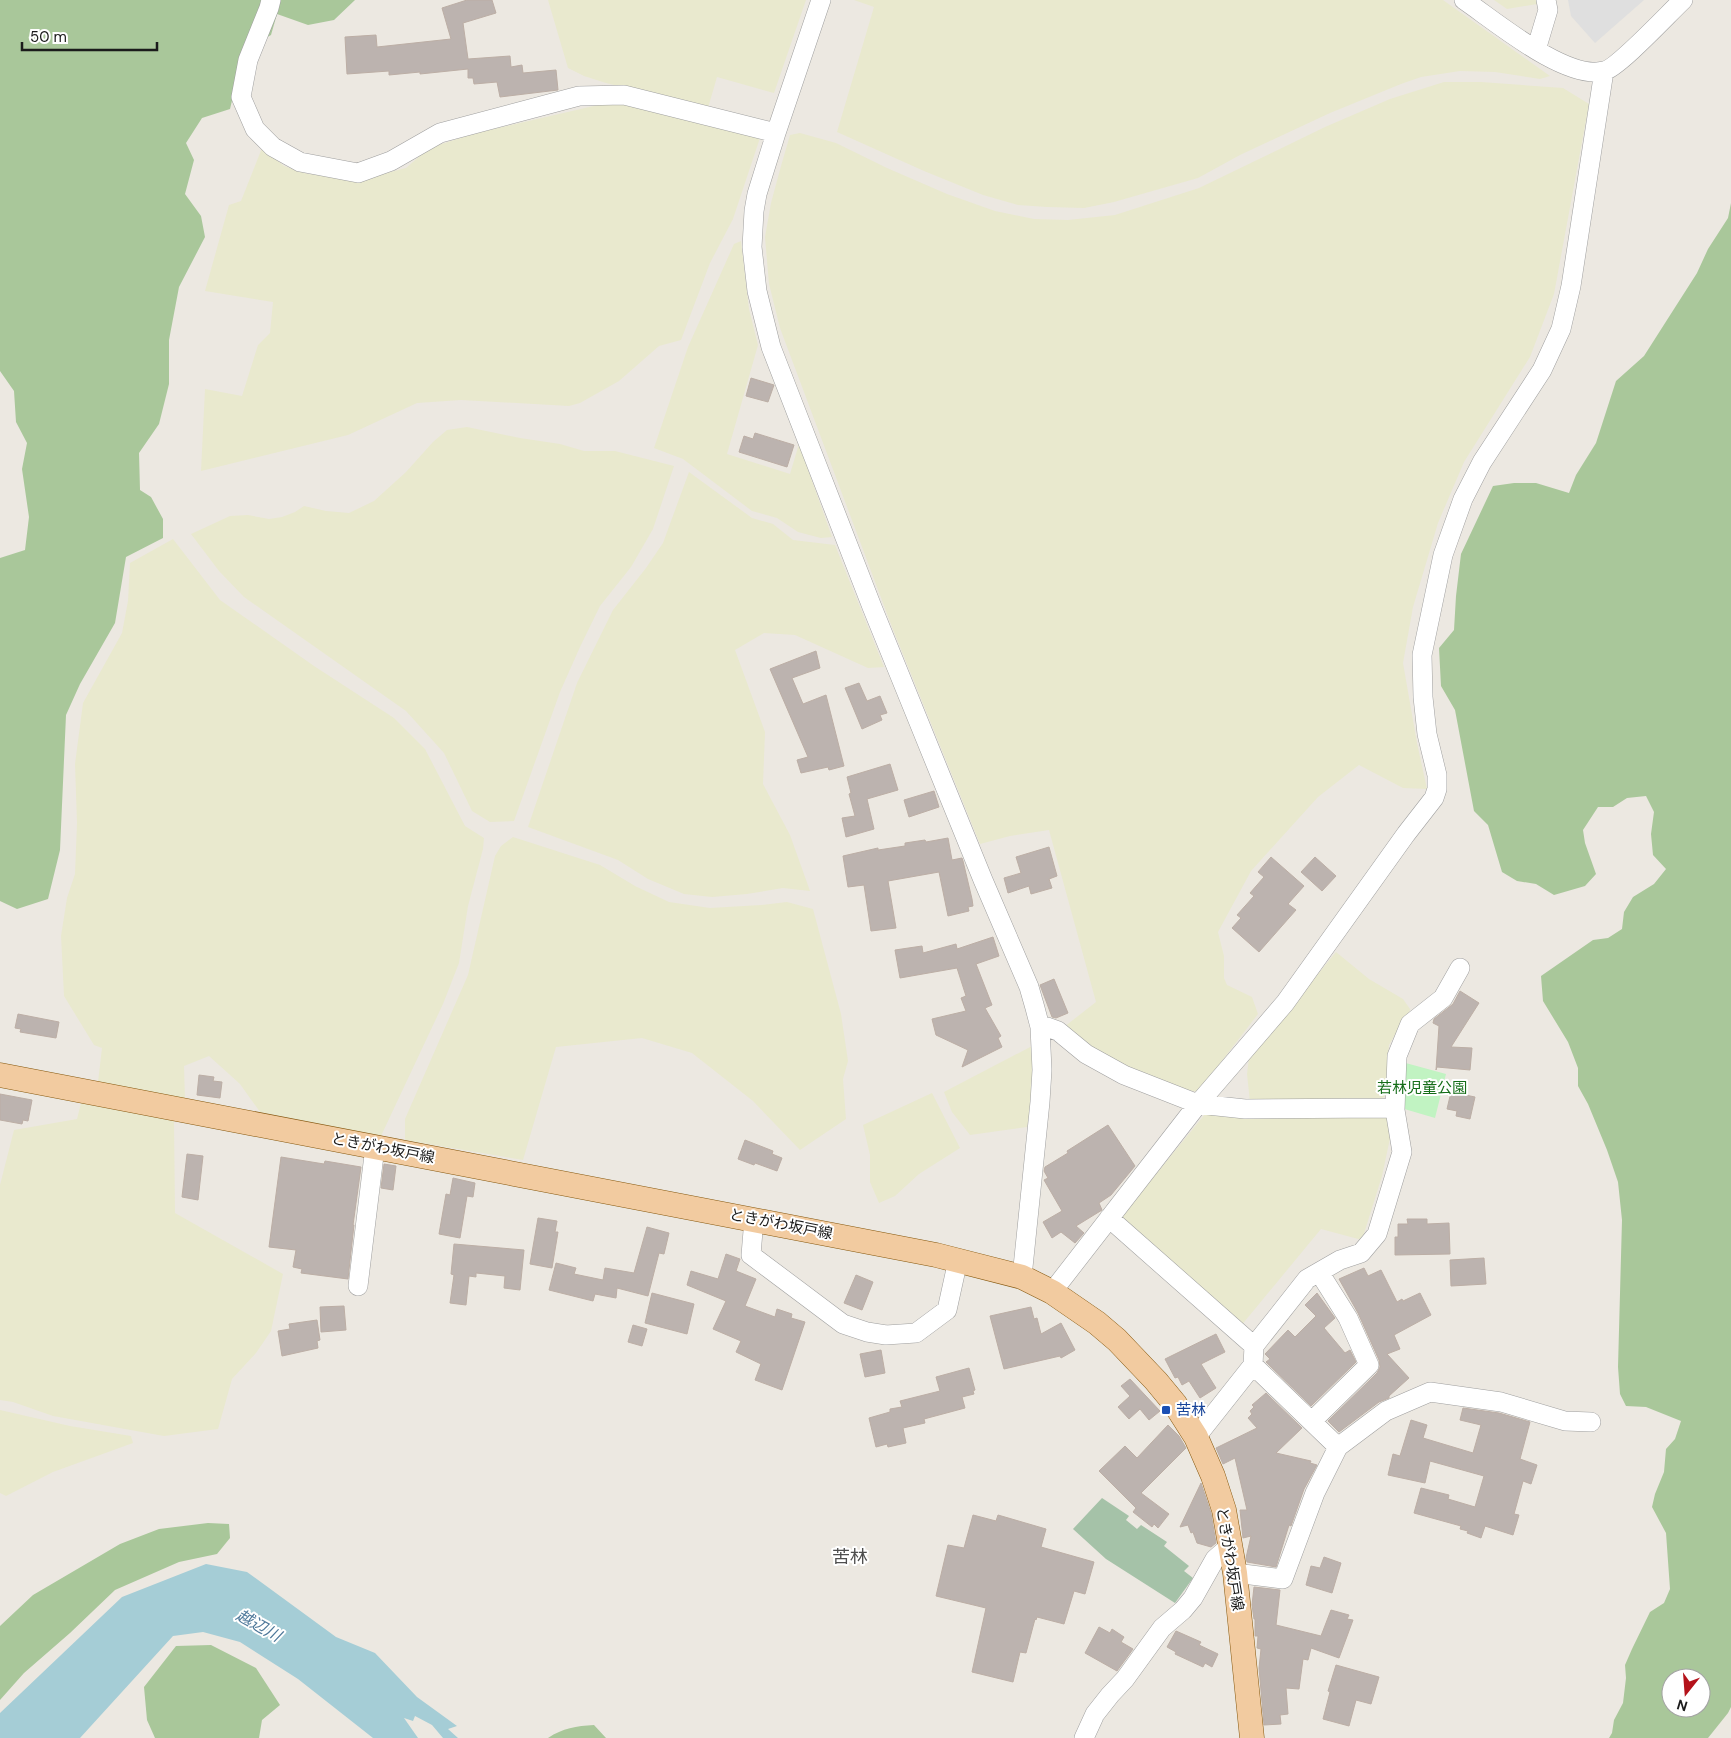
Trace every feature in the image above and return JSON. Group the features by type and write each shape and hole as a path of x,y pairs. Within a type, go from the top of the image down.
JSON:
{"main road":[{"name":"ときがわ坂戸線","path":"0,1075 754,1219 958,1260 1022,1277 1052,1292 1097,1323 1134,1357 1175,1404 1196,1437 1213,1476 1224,1510 1231,1546 1252,1738"}],"street":[{"path":"271,0 248,60 241,97 255,129 273,147 300,162 358,173 391,161 440,133 579,96 624,95 776,133"},
{"path":"821,0 762,178 754,211 753,268 771,346 872,607 983,880 1029,987 1040,1027 1042,1070 1040,1102 1022,1277"},
{"path":"1464,0 1536,50 1569,67 1590,72 1604,71 1617,63 1683,0"},
{"path":"1536,50 1548,10 1546,0"},
{"path":"1052,1292 1198,1104 1285,1003 1434,798 1437,789 1436,775 1427,734 1423,697 1422,655 1443,554 1464,499 1482,462 1542,370 1561,329 1572,286 1604,71"},
{"path":"1196,1437 1253,1365 1254,1346 1307,1279 1340,1260 1361,1253 1377,1234 1402,1152 1395,1110 1397,1056 1410,1024 1443,998 1460,968"},
{"path":"1040,1027 1047,1027 1058,1032 1086,1054 1124,1075 1198,1104 1245,1109 1388,1108 1395,1110"},
{"path":"358,1286 375,1147"},
{"path":"1109,1218 1254,1346"},
{"path":"754,1219 751,1255 843,1324 868,1332 886,1335 916,1333 947,1310 958,1260"},
{"path":"1312,1421 1369,1364 1348,1318 1319,1272"},
{"path":"1253,1365 1338,1447"},
{"path":"1235,1573 1283,1579 1314,1493 1338,1447 1386,1411 1430,1392 1501,1402 1565,1421 1591,1422"},
{"path":"1084,1738 1096,1714 1110,1695 1125,1679 1162,1628 1183,1610 1193,1598 1215,1560 1231,1546"}],"green space":[{"path":"0,0 355,0 334,20 308,25 277,14 271,35 244,50 230,109 202,118 186,143 194,160 185,194 201,216 205,237 179,287 169,340 169,384 159,424 139,453 140,490 151,497 163,519 163,538 126,557 115,623 80,684 66,715 60,850 48,899 17,909 0,901 0,558 25,550 29,517 22,469 27,443 16,422 14,391 0,371"},
{"path":"548,0 806,0 774,93 717,77 708,108 606,83 584,76 568,68"},
{"path":"854,0 1443,0 1550,76 1540,79 1495,72 1460,71 1421,77 1330,113 1240,155 1198,178 1114,202 1084,208 1018,205 983,195 837,132 874,7"},
{"path":"1494,0 1536,0 1537,4 1507,9"},
{"path":"1444,82 1481,82 1563,88 1589,104 1554,294 1530,357 1464,462 1438,523 1413,607 1403,663 1427,789 1403,788 1359,765 1318,797 1251,871 1218,932 1224,956 1224,978 1227,985 1252,997 1258,1014 1198,1092 1168,1086 1112,1063 1064,1027 1096,1002 1049,830 1010,836 980,844 892,627 780,328 769,284 765,237 771,203 781,166 790,135 800,133 836,143 947,194 995,211 1034,219 1068,220 1115,215 1199,188 1325,127 1390,99"},
{"path":"620,104 651,109 760,138 733,219 710,263 681,340 659,346 619,381 580,403 569,406 461,400 417,403 348,435 201,471 205,389 242,396 258,345 270,333 273,302 205,291 229,205 241,201 262,148 284,166 308,174 367,178 406,168 429,148 476,133 598,105"},
{"path":"1731,203 1731,1707 1708,1738 1609,1738 1612,1733 1614,1720 1623,1703 1626,1678 1625,1665 1650,1612 1664,1603 1670,1589 1666,1533 1652,1507 1664,1472 1666,1449 1675,1439 1681,1421 1646,1407 1626,1406 1620,1394 1618,1367 1622,1220 1618,1182 1588,1104 1578,1086 1578,1068 1568,1042 1543,1001 1541,976 1593,940 1608,938 1622,929 1624,912 1633,897 1654,884 1666,869 1653,855 1651,834 1654,812 1646,796 1627,798 1613,807 1598,807 1583,830 1585,843 1596,874 1585,886 1554,895 1536,884 1517,881 1502,872 1488,825 1474,811 1455,710 1441,686 1439,648 1454,630 1461,554 1493,486 1514,483 1536,483 1569,493 1576,475 1596,443 1616,381 1644,356 1697,273 1708,249 1728,218"},
{"path":"741,241 749,309 758,345 727,454 790,474 799,444 832,537 821,538 798,532 777,518 752,511 683,459 654,448 688,347 734,244"},
{"path":"467,427 560,444 584,451 615,451 674,466 653,529 631,567 600,606 580,647 560,692 514,821 490,822 472,811 444,753 406,711 244,597 219,571 191,534 230,516 248,515 269,519 282,517 304,506 326,511 349,513 374,501 406,472 433,442 447,430"},
{"path":"689,472 752,518 773,524 793,540 835,545 884,667 868,668 795,635 764,633 735,650 765,732 763,784 790,835 810,891 783,888 712,897 684,894 648,879 618,860 528,827 577,683 613,610 663,543"},
{"path":"173,539 220,600 314,666 394,718 425,749 465,826 484,838 483,849 468,906 459,963 443,1004 381,1136 260,1112 240,1084 209,1056 184,1066 185,1100 98,1082 102,1048 94,1045 64,996 61,936 67,898 75,874 77,823 75,764 83,703 122,633 128,601 130,563"},
{"path":"513,837 600,865 635,886 669,902 710,908 787,902 813,909 841,1014 848,1061 843,1079 846,1119 800,1150 753,1101 692,1053 642,1038 556,1047 523,1160 405,1140 405,1119 468,975 495,856 501,846"},
{"path":"1336,952 1369,979 1403,999 1410,1009 1408,1019 1399,1028 1389,1045 1386,1095 1380,1100 1250,1102 1247,1074 1249,1058"},
{"path":"1034,1045 1034,1094 1027,1127 970,1135 952,1112 944,1092"},
{"name":"若林児童公園","path":"1402,1062 1446,1074 1435,1118 1401,1108"},
{"path":"932,1093 960,1148 919,1174 895,1196 879,1203 870,1182 870,1155 863,1125"},
{"path":"81,1103 174,1121 175,1213 283,1274 271,1331 256,1353 232,1379 218,1429 164,1436 53,1416 13,1402 0,1400 0,1185 14,1130 77,1119"},
{"path":"1206,1113 1381,1114 1388,1118 1392,1129 1382,1176 1362,1240 1321,1229 1240,1327 1119,1219"},
{"path":"0,1410 70,1426 131,1436 133,1443 53,1472 6,1496 0,1493"},
{"path":"1102,1498 1129,1516 1126,1520 1137,1529 1141,1525 1167,1542 1164,1546 1189,1566 1184,1571 1193,1578 1175,1603 1106,1559 1073,1529"},
{"path":"208,1523 229,1524 230,1538 217,1554 179,1562 115,1590 24,1673 0,1700 0,1626 33,1595 120,1544 159,1529"},
{"path":"211,1645 256,1668 280,1705 262,1720 259,1738 155,1738 147,1720 144,1687 176,1646"},
{"path":"594,1725 606,1738 548,1738 570,1728"}],"shaded area":[{"path":"1568,0 1644,0 1595,43 1571,16"}],"water":[{"name":"越辺川","path":"206,1564 247,1572 336,1637 375,1653 417,1697 457,1726 448,1729 458,1738 443,1738 432,1725 415,1716 413,1721 404,1718 418,1738 373,1738 298,1679 240,1642 203,1632 173,1636 80,1738 0,1738 0,1713 122,1597"}],"building":[{"path":"467,0 492,0 496,13 463,23 468,59 510,56 511,67 522,65 523,73 556,70 558,90 500,97 497,82 474,84 473,78 468,78 468,69 420,74 420,72 389,75 389,71 347,74 345,37 376,35 377,47 451,39 442,8"},
{"path":"751,378 774,385 768,402 746,396"},
{"path":"755,433 794,445 787,467 739,452 744,436 753,439"},
{"path":"816,651 820,668 792,678 803,704 826,695 844,766 829,770 828,767 801,773 797,760 808,757 770,669"},
{"path":"859,683 867,701 880,696 887,713 880,715 882,720 862,729 845,688"},
{"path":"890,764 898,790 867,799 874,829 846,837 842,818 855,816 847,777"},
{"path":"934,791 939,807 909,817 904,800"},
{"path":"948,838 952,860 962,858 963,861 973,906 968,907 969,911 948,916 939,872 888,881 896,928 871,931 864,885 848,887 843,856 878,848 878,850 905,846 905,843"},
{"path":"1049,847 1057,876 1049,879 1052,888 1031,894 1029,886 1008,893 1004,878 1021,873 1016,857"},
{"path":"1271,857 1304,886 1288,904 1296,910 1259,952 1232,928 1241,918 1237,915 1254,896 1250,893 1264,877 1258,872"},
{"path":"1315,857 1336,876 1322,891 1301,872"},
{"path":"993,937 999,956 976,964 992,1005 985,1008 1001,1036 998,1038 1002,1047 962,1067 968,1050 936,1035 932,1019 966,1011 961,998 966,996 957,968 900,978 895,950 922,946 923,953 956,944 957,949"},
{"path":"1054,979 1068,1013 1056,1018 1052,1017 1040,985"},
{"path":"1460,991 1479,1003 1451,1047 1472,1048 1470,1070 1437,1067 1436,1070 1439,1026 1433,1023 1434,1019 1453,1004"},
{"path":"18,1014 59,1022 56,1038 20,1032 21,1029 15,1028"},
{"path":"199,1075 214,1077 213,1081 222,1082 220,1098 197,1095"},
{"path":"1451,1092 1475,1097 1470,1119 1456,1116 1457,1111 1447,1109"},
{"path":"0,1094 32,1100 28,1121 23,1120 22,1124 0,1120"},
{"path":"1108,1125 1135,1166 1111,1195 1099,1203 1102,1210 1076,1226 1084,1233 1075,1243 1061,1232 1052,1238 1043,1222 1062,1211 1044,1180 1048,1178 1044,1171 1045,1167"},
{"path":"745,1140 773,1151 772,1154 782,1158 777,1171 738,1159"},
{"path":"187,1154 203,1156 198,1200 182,1197"},
{"path":"281,1157 324,1164 325,1161 361,1167 348,1279 301,1273 302,1269 293,1267 296,1250 269,1247"},
{"path":"384,1164 396,1166 393,1190 381,1188"},
{"path":"453,1178 475,1183 473,1197 467,1196 460,1238 439,1234 446,1194 450,1195"},
{"path":"538,1218 557,1221 555,1232 558,1232 552,1268 530,1264"},
{"path":"1407,1219 1427,1219 1427,1224 1449,1223 1450,1254 1395,1255 1395,1237 1398,1237 1398,1224 1408,1224"},
{"path":"647,1227 669,1233 664,1254 659,1253 648,1296 617,1288 616,1298 595,1294 593,1301 549,1290 556,1263 576,1268 574,1274 603,1280 605,1268 634,1273"},
{"path":"454,1244 524,1250 520,1290 504,1288 505,1276 476,1273 476,1277 469,1276 466,1305 450,1303 454,1275 451,1274"},
{"path":"726,1254 740,1259 736,1271 756,1279 745,1306 775,1317 777,1309 792,1314 791,1318 805,1322 782,1390 755,1380 761,1364 736,1352 741,1341 713,1329 726,1301 687,1285 691,1271 718,1279"},
{"path":"1484,1258 1486,1284 1451,1286 1450,1260"},
{"path":"1364,1268 1368,1276 1381,1270 1397,1302 1420,1293 1431,1315 1394,1335 1400,1349 1387,1354 1409,1378 1389,1398 1379,1402 1339,1432 1328,1421 1377,1373 1380,1367 1379,1360 1358,1313 1339,1279"},
{"path":"856,1275 873,1282 862,1310 844,1303"},
{"path":"652,1293 694,1304 687,1334 645,1323"},
{"path":"1317,1293 1335,1318 1324,1328 1345,1353 1350,1350 1356,1362 1311,1406 1266,1362 1270,1359 1265,1354 1288,1330 1295,1337 1316,1316 1305,1305"},
{"path":"344,1306 346,1330 321,1332 320,1307"},
{"path":"1031,1307 1034,1319 1037,1318 1041,1334 1061,1323 1075,1350 1061,1358 1060,1356 1004,1369 990,1316"},
{"path":"317,1320 320,1340 317,1341 318,1348 282,1356 278,1331 290,1329 289,1324"},
{"path":"633,1325 647,1329 642,1346 628,1342"},
{"path":"1216,1334 1225,1352 1201,1364 1216,1388 1200,1398 1189,1381 1182,1385 1178,1377 1175,1378 1165,1359"},
{"path":"881,1350 885,1373 865,1377 860,1354"},
{"path":"969,1368 975,1390 973,1391 974,1394 962,1397 965,1408 924,1419 925,1423 903,1428 906,1443 888,1447 887,1444 876,1447 869,1418 890,1412 890,1409 902,1407 900,1401 940,1391 936,1377"},
{"path":"1130,1379 1160,1411 1149,1420 1140,1409 1129,1419 1118,1407 1130,1396 1121,1386"},
{"path":"1266,1393 1302,1428 1276,1453 1311,1461 1310,1463 1317,1465 1304,1489 1291,1526 1289,1525 1276,1567 1247,1562 1246,1558 1251,1536 1243,1538 1240,1510 1247,1510 1235,1458 1223,1464 1216,1448 1257,1428 1248,1418 1252,1414 1250,1411 1254,1407 1252,1405"},
{"path":"1463,1408 1499,1413 1530,1422 1520,1459 1537,1465 1531,1484 1523,1481 1514,1514 1519,1515 1513,1535 1485,1526 1481,1538 1460,1529 1461,1526 1414,1513 1421,1488 1449,1495 1448,1499 1475,1507 1484,1476 1430,1461 1425,1483 1388,1475 1393,1454 1400,1456 1411,1420 1427,1425 1423,1438 1473,1453 1481,1425 1460,1420"},
{"path":"1168,1425 1179,1436 1186,1448 1141,1493 1169,1514 1158,1528 1154,1524 1152,1527 1133,1512 1136,1508 1099,1471 1125,1446 1137,1458"},
{"path":"1201,1483 1211,1513 1216,1543 1211,1547 1197,1543 1188,1525 1180,1527"},
{"path":"973,1515 996,1521 998,1515 1046,1529 1041,1547 1094,1562 1085,1594 1074,1591 1064,1624 1037,1617 1035,1619 1026,1653 1020,1652 1013,1682 972,1672 986,1608 936,1596 948,1545 964,1548"},
{"path":"1324,1557 1341,1563 1332,1593 1306,1585 1311,1566 1320,1568"},
{"path":"1254,1587 1280,1590 1276,1625 1321,1636 1331,1610 1349,1615 1347,1619 1353,1620 1339,1658 1311,1648 1308,1660 1303,1659 1299,1689 1286,1688 1288,1714 1280,1715 1281,1724 1264,1725 1259,1668 1261,1649 1257,1648 1258,1636 1255,1636 1255,1619 1252,1605"},
{"path":"1099,1627 1110,1633 1112,1629 1124,1637 1121,1642 1133,1649 1117,1671 1085,1653"},
{"path":"1176,1631 1201,1642 1199,1645 1218,1654 1212,1667 1205,1663 1203,1667 1175,1654 1176,1652 1167,1647"},
{"path":"1336,1665 1379,1677 1371,1704 1356,1700 1349,1726 1323,1719 1330,1692 1328,1691"}],"place":[{"name":"苦林","path":"1166,1410"}],"district":[{"name":"苦林","path":"850,1557"}]}
